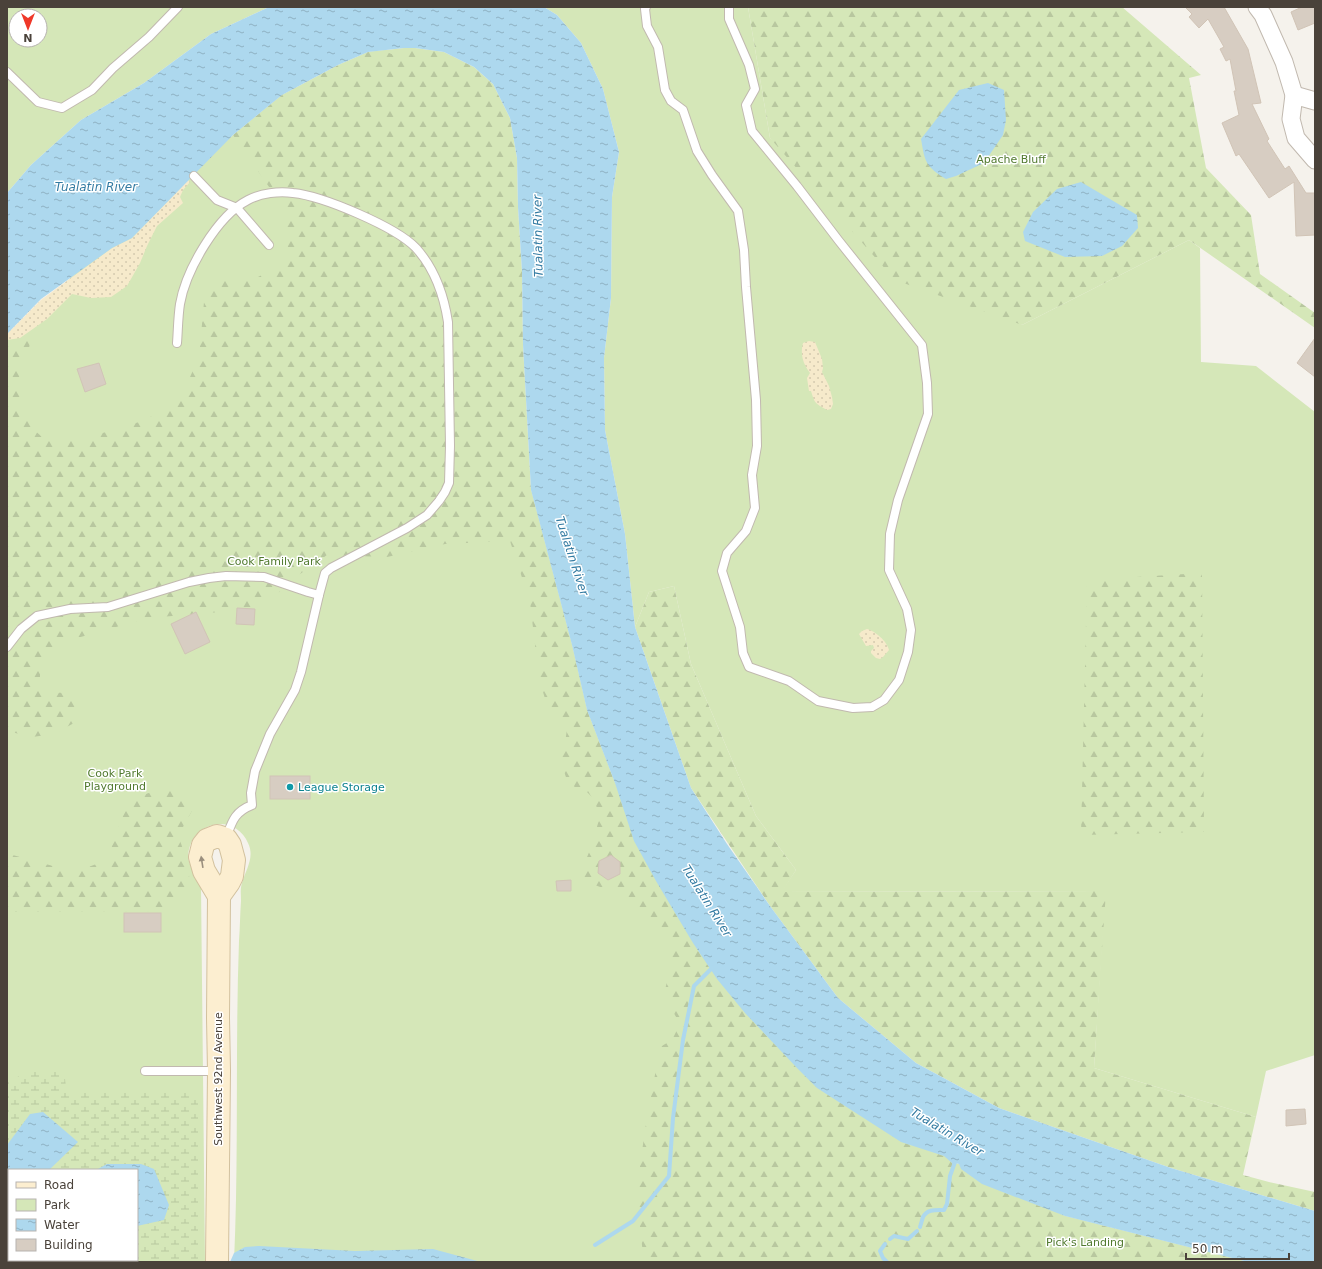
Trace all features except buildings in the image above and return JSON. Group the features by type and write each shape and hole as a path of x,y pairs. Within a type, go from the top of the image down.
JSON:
{"street":[{"path":"1257,7 1263,14 1284,62 1294,95 1291,119 1296,138 1315,160"},
{"path":"1294,95 1315,101"},
{"path":"217,836 226,839 230,845 233,868 229,882 219,896 204,871 200,857 203,845 207,840 217,836"},
{"name":"Southwest 92nd Avenue","path":"217,1262 219,896"}],"lane":[{"path":"7,72 38,102 62,108 92,90 113,68 150,37 178,7"},
{"path":"646,7 647,26 658,47 665,90 671,101 683,110 697,151 738,211 744,250 756,400 758,446 752,476 755,508 746,531 727,553 722,571 740,627 743,653 749,667 789,681 818,702 853,708 872,707 884,700 899,680 908,652 911,630 907,609 889,570 890,534 898,500 928,414 927,383 922,345 752,131 746,105 755,89 749,65 729,19 729,7"},
{"path":"194,176 217,200 237,208 269,245"},
{"path":"177,343 180,304 190,272 214,232 237,208 248,200 262,195 276,193 293,193 319,199 374,222 408,240 431,269 438,283 447,309 450,446 449,483 439,501 427,515 408,528 331,568 325,574 301,672 295,690 270,734 255,771 251,793 252,805 241,811 235,817 231,823 226,839"},
{"path":"7,647 21,629 37,616 70,609 108,606 189,582 209,578 226,576 264,577 319,595"},
{"path":"145,1071 219,1071"}],"green space":[{"path":"7,7 269,7 211,34 144,83 81,120 31,165 7,193"},
{"path":"544,7 748,7 770,138 1022,325 1189,240 1200,248 1201,362 1256,366 1315,412 1315,1055 1266,1071 1256,1117 1094,1068 1105,891 781,892 796,870 756,816 691,664 674,586 649,592 635,627 625,534 605,430 604,358 611,298 612,197 619,152 603,89 581,43 557,15"},
{"name":"Apache Bluff","path":"748,7 1122,7 1201,75 1189,78 1206,168 1251,215 1260,274 1315,313 1315,328 1189,240 1022,325 895,280 770,138"},
{"name":"Cook Family Park","path":"404,48 531,490 572,645 587,710 615,783 955,1163 1065,1216 1248,1262 234,1262 237,1021 241,890 251,853 248,843 241,832 236,828 224,824 217,824 205,828 197,834 191,843 188,857 191,867 201,887 205,1262 7,1262 7,334 233,135 282,95 368,52"},
{"name":"Pick's Landing","path":"404,48 444,52 474,67 493,84 510,118 517,158 522,272 523,345 531,490 572,645 587,710 615,783 634,841 693,943 717,979 745,1013 797,1068 901,1142 944,1156 952,1163 953,1170 958,1172 961,1169 982,1184 1065,1216 1248,1262 644,1262 636,1195 645,1130 660,1047 672,1040 680,1024 666,999 665,990 671,965 672,952 669,941 656,921 622,895 592,884 586,885 580,883 580,874 590,850 599,820 599,812 592,797 585,790 568,783 558,754 565,743 567,729 556,719 547,705 539,679 530,602 510,541 445,544 387,557 327,555 293,579 273,598 244,610 148,618 70,640 43,663 40,672 40,683 47,692 65,693 72,700 75,706 74,723 54,734 32,737 7,731 7,334 36,326 19,378 20,402 33,429 51,442 86,438 139,422 166,410 182,395 199,357 205,291 213,280 258,277 279,266 288,250 285,210 233,135 282,95 338,65 368,52 386,50 395,55 402,53"},
{"path":"1202,573 1204,832 1081,835 1087,580"},
{"path":"674,586 691,664 756,816 796,870 782,892 1106,891 1094,1068 1256,1117 1243,1175 1315,1192 1315,1211 1171,1168 999,1108 916,1063 838,998 770,906 691,788 635,627 649,592"},
{"path":"168,789 181,792 187,796 193,809 178,836 189,870 189,883 182,895 176,901 161,911 7,912 7,851 9,854 75,872 107,860 121,821 127,807 131,802 143,795"},
{"path":"64,1070 66,1087 72,1092 193,1092 198,1100 198,1262 7,1262 7,1083 26,1072"}],"sand":[{"path":"188,180 190,182 183,190 180,197 183,203 157,226 140,263 127,286 111,297 91,298 72,294 47,319 20,338 7,340 7,334 41,300 112,248 132,238"},
{"path":"809,341 815,342 822,359 822,372 829,386 832,397 833,404 831,409 827,410 818,404 815,401 811,391 809,391 807,378 810,373 804,362 802,351 803,343"},
{"path":"867,629 880,637 888,647 889,650 880,659 876,658 871,653 874,648 873,645 866,646 859,634"}],"water":[{"name":"Tualatin River","path":"269,7 544,7 557,15 581,43 603,89 619,152 612,197 611,298 604,358 605,430 625,534 635,627 691,788 727,844 770,906 838,998 916,1063 999,1108 1171,1168 1315,1211 1315,1262 1248,1262 1065,1216 982,1184 961,1169 959,1164 955,1163 953,1168 952,1163 944,1156 901,1142 817,1088 745,1013 717,979 693,943 634,841 615,783 587,710 572,645 531,490 523,345 522,272 517,158 510,118 493,84 474,67 444,52 404,48 368,52 338,65 282,95 233,135 132,238 112,248 41,299 7,334 7,193 31,165 81,120 144,83 211,34"},
{"path":"988,83 1004,90 1006,120 1003,135 984,163 946,179 927,163 921,139 959,90"},
{"path":"1081,182 1137,215 1138,228 1122,246 1102,256 1065,257 1025,241 1023,232 1033,212 1057,189"},
{"path":"43,1112 78,1142 50,1169 8,1169 7,1232 7,1145 30,1114"},
{"path":"107,1164 141,1164 154,1169 169,1205 164,1220 138,1226 138,1169 98,1169"},
{"path":"259,1246 355,1251 433,1249 481,1262 230,1262 234,1253 245,1247"},
{"path":"40,1261 108,1261 108,1262"}],"waterway":[{"path":"595,1245 633,1221 669,1176 673,1118 683,1040 694,986 713,967"},
{"path":"920,1227 925,1214 932,1210 944,1210 947,1204 950,1176 955,1162"},
{"path":"890,1239 894,1236 908,1239 917,1231"},
{"path":"885,1244 880,1251 883,1258 887,1262"}],"place":[{"name":"League Storage","path":"290,787"}],"park label":[{"name":"Cook Park Playground","path":"115,779"}]}
